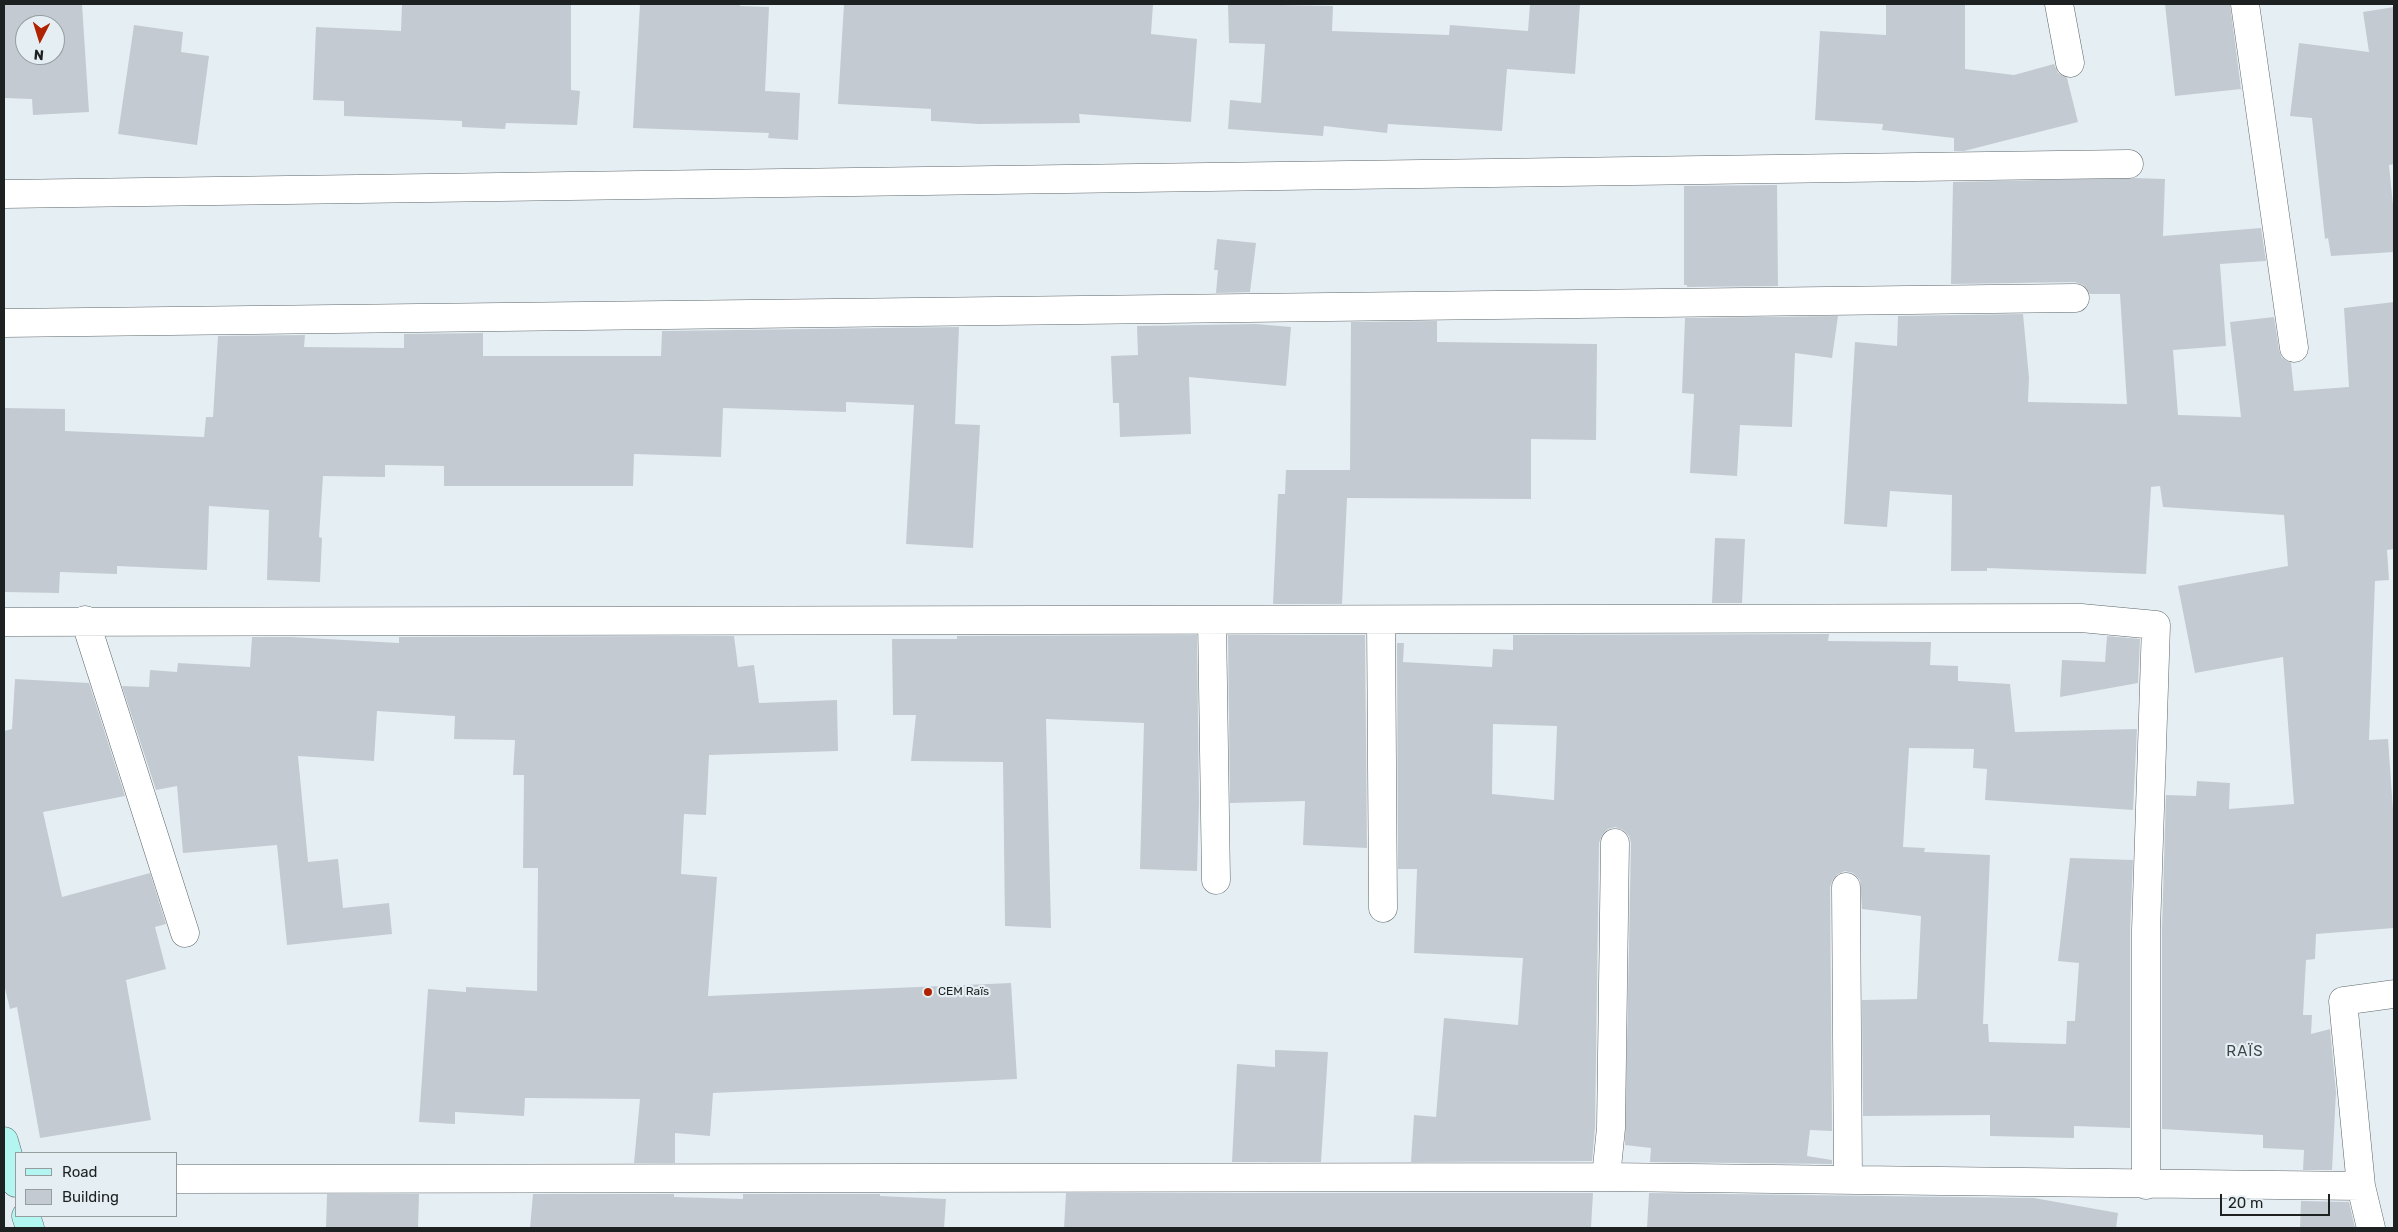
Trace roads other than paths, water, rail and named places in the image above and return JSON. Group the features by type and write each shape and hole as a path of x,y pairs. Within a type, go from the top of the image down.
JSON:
{"main road":[{"path":"4,1141 15,1178"}],"street":[{"path":"2059,4 2070,63"},
{"path":"2245,4 2294,348"},
{"path":"4,194 2129,164"},
{"path":"4,323 2075,298"},
{"path":"4,622 85,620 2081,618 2156,625 2146,930 2146,1185"},
{"path":"85,620 185,933"},
{"path":"1212,620 1216,880"},
{"path":"1381,620 1383,908"},
{"path":"1606,1177 1610,1128 1615,843"},
{"path":"1846,887 1848,1179"},
{"path":"2371,1228 2360,1186 2342,1001 2394,994"},
{"path":"178,1179 1606,1177 1848,1179 2146,1185 2360,1186"}],"place":[{"name":"CEM Raïs","path":"928,992"}],"district":[{"name":"RAÏS","path":"2245,1052"}]}
